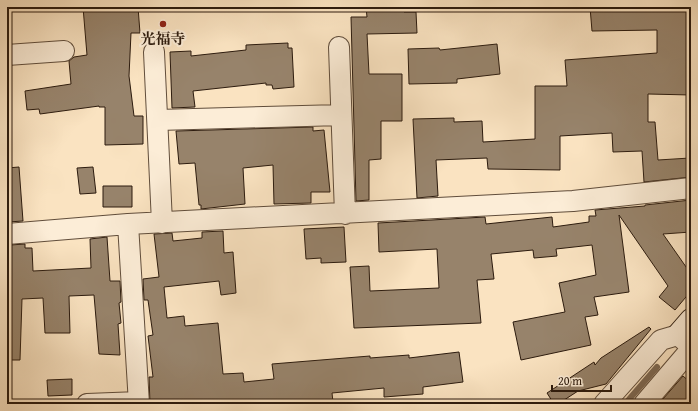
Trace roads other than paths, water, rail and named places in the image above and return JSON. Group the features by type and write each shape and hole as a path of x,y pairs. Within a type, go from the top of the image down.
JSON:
{"street":[{"path":"339,47 345,214"},
{"path":"7,55 64,51"},
{"path":"154,52 162,223"},
{"path":"158,120 341,115"},
{"path":"7,234 128,224 345,214 573,201 691,188"},
{"path":"87,404 139,403 128,224"},
{"path":"604,404 661,340 688,338"},
{"path":"644,404 688,338"}],"waterway":[{"path":"625,404 657,367"}],"place":[{"name":"光福寺","path":"163,24"}]}
